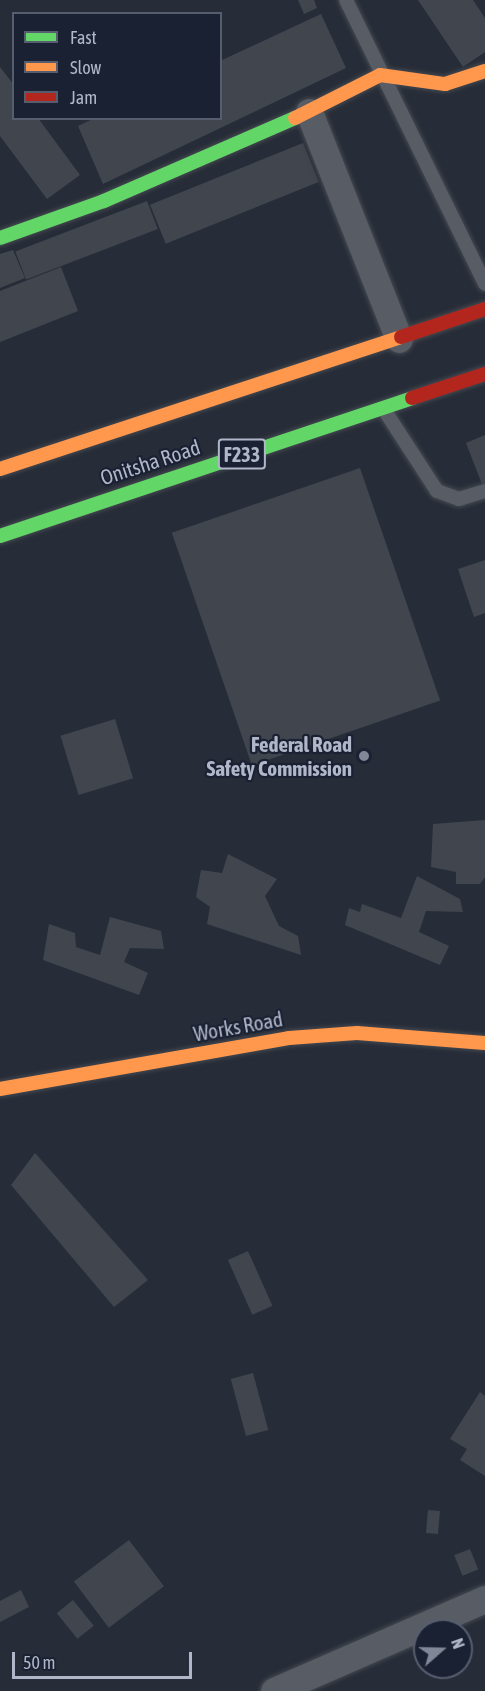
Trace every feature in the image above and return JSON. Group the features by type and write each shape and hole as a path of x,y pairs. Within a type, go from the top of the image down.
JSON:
{"main road":[{"path":"0,238 104,201 309,112 380,75 445,84 485,71"},
{"name":"Onitsha Road","path":"0,469 485,309"},
{"name":"Onitsha Road","path":"0,536 485,374"},
{"name":"Works Road","path":"0,1089 289,1038 357,1033 485,1043"}],"street":[{"path":"309,112 399,339"},
{"path":"274,1691 485,1599"}],"lane":[{"path":"346,0 380,75 485,284"},
{"path":"383,408 437,491 459,499 485,491"}],"building":[{"path":"298,0 314,0 317,8 304,14"},
{"path":"418,0 473,0 485,18 485,52 463,67"},
{"path":"321,14 346,68 103,184 78,126 91,120 222,120 222,60"},
{"path":"0,67 12,82 12,120 39,120 80,175 47,199 0,136"},
{"path":"303,143 319,182 166,244 150,205"},
{"path":"147,201 158,229 26,280 15,252"},
{"path":"13,250 25,278 0,288 0,254"},
{"path":"61,267 78,311 0,342 0,291"},
{"path":"485,435 485,492 466,443"},
{"path":"360,468 440,701 252,765 172,533"},
{"path":"485,560 485,613 474,617 458,569"},
{"path":"115,719 133,778 79,795 60,736"},
{"path":"485,820 485,877 480,884 456,884 456,872 431,867 433,824"},
{"path":"228,854 277,879 265,896 279,926 298,936 301,955 207,924 210,907 196,897 201,870 222,873"},
{"path":"417,876 460,899 463,912 426,911 419,932 449,946 440,965 345,925 349,908 360,912 362,904 401,918"},
{"path":"110,917 161,931 164,949 130,948 124,962 148,973 139,995 43,960 49,924 75,933 76,947 100,955"},
{"path":"35,1153 148,1280 114,1307 11,1185"},
{"path":"248,1251 272,1306 252,1315 228,1260"},
{"path":"253,1373 268,1430 246,1436 231,1379"},
{"path":"480,1392 485,1396 485,1476 460,1460 467,1449 450,1439"},
{"path":"428,1510 440,1511 438,1534 426,1533"},
{"path":"129,1540 164,1586 109,1628 74,1582"},
{"path":"470,1549 478,1569 462,1576 454,1555"},
{"path":"21,1590 29,1607 0,1622 0,1601"},
{"path":"73,1600 94,1626 77,1639 57,1613"}],"traffic: fast":[{"path":"0,238 104,201 295,118"},
{"path":"0,536 412,398"}],"traffic: slow":[{"path":"295,118 380,75 445,84 485,71"},
{"path":"0,469 401,337"},
{"path":"0,1089 289,1038 357,1033 485,1043"}],"traffic: jam":[{"path":"401,337 485,309"},
{"path":"412,398 485,374"}],"place":[{"name":"Federal Road Safety Commission","path":"364,756"}]}
